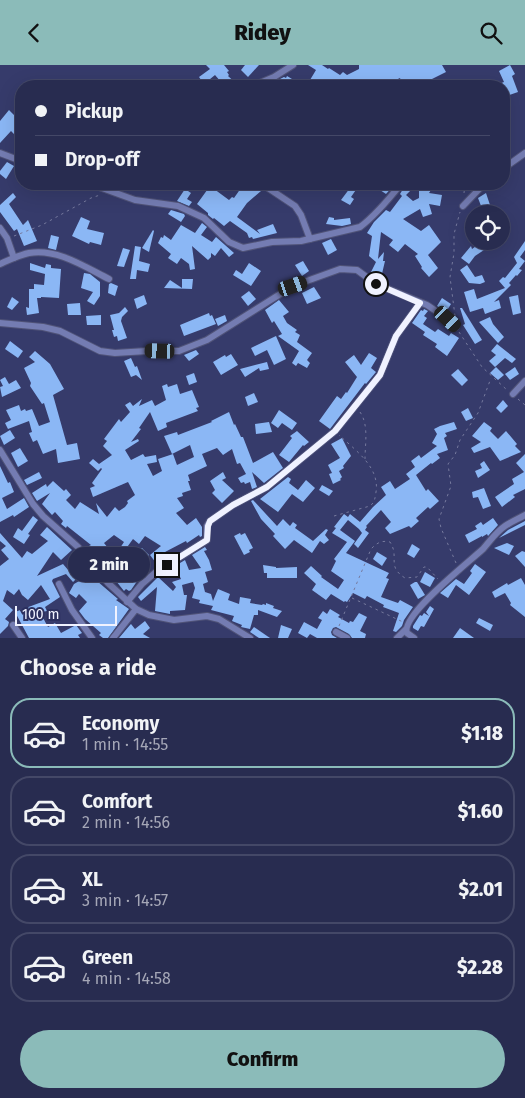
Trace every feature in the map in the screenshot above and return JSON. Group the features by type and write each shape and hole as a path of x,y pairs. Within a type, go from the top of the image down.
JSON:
{"street":[{"path":"267,80 292,65"},
{"path":"0,153 15,159"},
{"path":"510,164 525,153"},
{"path":"106,190 135,200 178,206 204,218 229,242 243,248 272,243 290,243 360,227 374,215 396,190"},
{"path":"271,190 295,206 301,215 310,239"},
{"path":"463,206 478,190"},
{"path":"0,228 14,258"},
{"path":"0,264 34,253 52,255 66,258 109,279"},
{"path":"0,323 43,327 60,331 100,351 115,353 179,351 208,340 293,286 340,269 357,270 376,284 420,303 442,315 456,327"},
{"path":"127,601 156,572 207,540 210,521 233,505 267,487 335,431 380,375 396,336 420,303"},
{"path":"513,394 525,381"},
{"path":"0,450 33,504 43,516 78,547 108,583 136,609 149,615 174,620 207,615 220,619 250,638"},
{"path":"396,638 424,601 504,527 525,515"},
{"path":"59,584 72,610 92,638"},
{"path":"113,638 136,609"},
{"path":"13,625 22,638"},
{"path":"406,627 414,638"},
{"path":"336,631 347,638"}],"path":[{"path":"464,190 463,206 457,220 454,235 454,253 450,277 456,327 482,367 492,378 525,405"},
{"path":"6,238 42,225 91,198 114,193"},
{"path":"459,570 439,519 451,486 449,461 455,455 460,440 478,413 492,378"},
{"path":"354,405 364,418 366,431 365,460"},
{"path":"334,516 370,506 374,502 377,485 376,478 365,460 335,431"},
{"path":"336,631 371,549 377,543 390,542 394,548 394,566 405,579 416,577 424,567 427,567 442,586"},
{"path":"351,598 406,627"}],"building":[{"path":"206,65 224,65 229,71 227,72 228,76 232,80 219,80 215,75 209,80 201,80 199,77 210,69"},
{"path":"245,65 259,65 248,77 241,70"},
{"path":"308,65 322,65 340,75 343,72 347,75 359,69 359,65 442,65 446,72 430,80 401,80 400,78 396,80 310,80 316,70"},
{"path":"510,65 515,74 512,76 518,92 510,95 510,80 503,80 499,71"},
{"path":"287,76 292,79 278,80 284,77 286,78"},
{"path":"9,110 15,116 15,135 11,131 0,143 0,121"},
{"path":"7,162 14,166 6,179 0,174 0,171"},
{"path":"184,190 191,193 187,199 192,202 189,206 177,201"},
{"path":"207,190 215,190 229,200 232,197 234,198 240,190 260,190 247,203 237,217 260,234 257,230 273,224 277,233 253,239 252,237 249,238 247,233 230,221 224,226 208,215 197,204"},
{"path":"348,190 356,190 351,197 354,199 350,205 341,200"},
{"path":"380,190 390,190 386,194"},
{"path":"402,190 411,190 406,195 413,201 419,198 419,190 431,190 429,193 442,195 440,206 429,204 432,214 423,217 420,209 403,219 421,231 429,225 441,242 428,255 438,268 429,277 421,268 415,256 418,254 405,244 398,252 389,245 393,240 381,232 378,259 384,252 383,261 385,261 381,278 370,274 376,262 369,256 372,236 367,233 374,222 386,210 390,212 402,196 400,194"},
{"path":"13,193 16,197 9,204 23,225 28,220 37,241 24,246 17,229 14,231 0,212 0,205"},
{"path":"486,193 490,205 481,205 478,198"},
{"path":"171,210 184,214 185,216 181,222 168,214"},
{"path":"81,217 90,221 87,229 104,233 101,245 90,242 89,244 72,236"},
{"path":"329,217 334,218 334,220 350,218 351,224 342,226 326,224"},
{"path":"202,223 207,227 201,235 212,242 216,237 234,253 229,257 221,248 215,256 211,253 211,257 208,260 192,246 195,269 190,270 189,264 181,258 177,264 168,258 171,254 158,243 161,237 163,238 164,235 171,240 181,225 195,233"},
{"path":"154,231 149,252 142,248"},
{"path":"51,235 59,237 56,250 48,248"},
{"path":"331,239 337,250 328,255 322,243"},
{"path":"525,241 525,250 520,257 525,261 519,269 522,270 509,283 511,285 494,302 499,300 501,308 485,314 483,308 470,312 464,292 474,289 477,299 505,288 499,281 503,277 505,278 517,263 514,257"},
{"path":"135,246 141,247 139,261 150,264 148,272 137,270 136,279 130,279"},
{"path":"123,248 130,250 124,267 117,266"},
{"path":"468,250 484,250 475,256 469,264 461,258"},
{"path":"303,261 309,271 302,276 295,265"},
{"path":"30,263 45,268 46,264 51,265 51,268 61,269 59,298 37,298 39,313 27,315 26,307 29,308 29,289 34,289 34,284 44,285 45,274 30,270"},
{"path":"249,263 261,271 251,286 233,275 236,270 242,274"},
{"path":"467,265 475,277 482,275 485,282 480,284 469,283 460,270"},
{"path":"84,273 90,274 100,282 100,296 94,305 87,301 93,292 81,288"},
{"path":"182,279 193,279 192,289 164,288 170,280 182,288"},
{"path":"109,284 118,286 115,296 108,293"},
{"path":"314,287 321,298 307,304 302,293"},
{"path":"249,291 256,299 248,306 241,297"},
{"path":"144,295 147,304 137,309 134,299"},
{"path":"518,295 521,313 513,315 509,297"},
{"path":"12,297 19,302 12,310 7,307"},
{"path":"442,298 451,304 446,312 437,306"},
{"path":"279,300 289,312 283,316 287,323 297,330 295,332 300,335 297,342 312,353 307,360 310,363 307,368 298,363 296,366 292,363 299,351 278,336 282,334 274,321 272,323 265,310"},
{"path":"80,303 81,315 68,315 67,304"},
{"path":"125,307 128,311 121,321 127,338 118,341 117,336 114,337 110,315 119,313"},
{"path":"460,308 462,308 482,340 475,344 463,325 465,324"},
{"path":"424,309 428,311 424,316 427,318 423,324 435,332 438,329 449,336 451,333 459,338 447,356 435,347 437,344 423,335 425,332 412,323 421,310 423,311"},
{"path":"209,313 216,324 184,336 180,325"},
{"path":"101,315 101,325 87,325 86,316"},
{"path":"225,315 227,321 218,326 215,319"},
{"path":"490,317 493,324 504,337 498,343 479,322"},
{"path":"276,336 286,359 274,365 267,350 255,356 251,348"},
{"path":"10,341 23,351 18,358 5,349"},
{"path":"497,344 516,359 512,363 505,358 495,367 489,361 496,355 491,351"},
{"path":"196,350 199,354 189,361 184,355"},
{"path":"35,351 50,364 64,389 53,395 67,445 77,443 80,459 58,463 56,449 43,454 37,440 33,442 29,433 32,432 29,421 8,429 5,423 11,420 6,410 19,405 21,411 32,409 39,426 50,422 44,403 42,404 30,386 31,383 24,368 35,362 29,357"},
{"path":"369,353 377,358 371,368 376,372 365,383 330,429 319,421 337,396 341,399 347,393 357,377 345,362 354,355 361,365"},
{"path":"231,354 238,365 221,375 213,362 225,355 226,357"},
{"path":"131,358 135,367 137,366 142,380 136,375 131,377 124,361"},
{"path":"267,362 269,369 260,371 259,368 245,377 240,369"},
{"path":"496,367 504,375 498,380 490,373"},
{"path":"515,367 519,374 510,380 505,374"},
{"path":"458,369 468,380 462,386 451,375"},
{"path":"194,373 197,382 189,385 186,376"},
{"path":"5,377 9,384 16,380 21,388 2,397 0,387 3,386 0,380"},
{"path":"167,384 168,387 177,384 180,394 192,390 199,407 196,408 198,411 166,423 167,427 158,431 150,412 139,428 141,429 131,442 138,439 139,441 125,450 131,460 143,454 145,457 156,455 157,462 147,464 153,476 162,471 158,459 173,454 177,465 194,457 190,445 172,454 164,436 177,432 178,435 212,422 229,412 234,425 241,437 243,437 253,463 273,452 283,468 264,483 252,472 257,487 252,489 250,482 241,483 238,478 246,474 240,463 237,464 232,449 223,455 217,448 202,454 207,466 188,475 191,490 182,493 183,496 177,498 184,508 176,513 187,525 196,518 202,527 202,536 200,537 199,535 187,543 186,541 165,552 167,554 156,563 150,555 161,546 145,536 139,544 133,539 109,572 104,566 110,562 93,552 89,546 91,545 67,526 66,528 61,524 63,521 55,512 52,515 42,504 50,493 37,501 32,493 46,484 47,487 53,481 64,491 66,489 71,495 66,500 75,509 80,502 99,514 96,503 107,517 115,507 119,511 125,507 128,503 127,501 135,495 128,482 93,497 90,488 95,486 92,483 102,469 98,471 89,463 93,459 99,464 112,455 103,446 107,441 104,439 119,419 121,422 130,412 125,405 130,402 133,406 142,399 139,406 152,400 155,406 166,400 162,386","holes":["114,535 124,542 116,554 104,543"]},
{"path":"254,393 258,402 248,406 245,397"},
{"path":"503,400 508,406 501,413 496,408"},
{"path":"468,408 473,418 466,421 461,412"},
{"path":"279,410 297,423 292,430 282,423 278,428 271,423"},
{"path":"269,422 272,432 256,434 255,424"},
{"path":"454,422 457,429 445,433 447,436 444,438 448,450 437,454 440,458 416,475 426,491 428,489 439,501 430,509 428,507 416,518 419,521 411,528 409,526 390,534 385,528 391,522 381,510 366,526 365,530 369,533 358,548 354,544 362,533 359,529 348,520 340,530 355,541 346,553 389,573 386,578 389,579 381,597 398,603 400,600 413,607 402,626 396,632 393,631 399,613 383,607 384,605 367,596 365,599 353,593 347,602 344,602 331,594 326,600 312,590 316,584 304,573 311,566 321,577 338,589 344,580 331,571 336,561 334,559 347,542 332,533 336,528 334,527 344,514 348,517 350,514 360,522 386,495 381,487 390,481 395,489 410,479 406,474 415,467 411,461 419,455 421,458 437,446 432,443 437,434 434,429"},
{"path":"484,422 492,428 490,431 498,439 506,431 521,452 500,461 490,447 474,453 471,448 481,442 472,436"},
{"path":"10,430 15,438 4,445 0,436"},
{"path":"297,431 309,442 303,445 289,462 279,455 292,438 290,436"},
{"path":"342,438 351,456 343,466 344,468 339,471 342,477 341,480 333,484 329,474 332,473 328,465 340,458 331,444"},
{"path":"20,448 28,461 18,467 11,453"},
{"path":"525,454 525,489 513,495 515,497 502,507 495,497 514,484 512,479 524,472 516,463"},
{"path":"484,461 490,470 478,478 475,471 482,468 480,464"},
{"path":"0,466 14,492 2,498 7,509 24,498 29,507 14,517 13,515 0,522"},
{"path":"39,472 42,478 27,485 24,480"},
{"path":"223,472 226,478 222,480 234,491 222,503 212,493 215,490 210,481"},
{"path":"288,477 291,479 289,483 298,490 306,480 315,488 303,502 292,494 278,512 260,499"},
{"path":"322,485 333,491 329,496 319,490"},
{"path":"484,488 491,506 483,509 478,497 473,498 472,492"},
{"path":"253,500 277,526 283,519 290,526 293,522 297,525 295,528 313,541 326,529 328,530 325,535 329,540 324,544 320,541 312,553 294,540 285,549 273,536 275,534 261,519 251,501"},
{"path":"33,516 38,520 28,534 30,535 24,544 13,537 18,528 22,531"},
{"path":"493,518 498,525 488,536 487,534 469,543 465,535 477,529 475,526 481,522 483,525"},
{"path":"525,521 525,525 499,538 508,530"},
{"path":"47,527 72,550 61,560 53,552 37,576 63,564 69,571 81,558 88,567 73,582 66,574 53,579 52,581 60,597 45,607 47,611 42,612 42,616 48,627 55,623 61,633 76,625 82,633 78,635 80,638 29,638 15,612 50,599 41,585 28,600 19,589 14,595 7,590 3,601 13,610 5,619 9,622 8,626 0,634 0,566 9,559 1,550 6,546 0,541 0,533 22,558 27,551 32,554 48,541 40,535"},
{"path":"240,533 241,535 245,533 253,548 244,555 234,536"},
{"path":"507,543 514,546 509,555 494,548"},
{"path":"412,544 420,549 414,558 407,554"},
{"path":"205,547 207,550 204,551 212,570 205,572 208,582 203,584 205,592 211,594 213,601 218,589 230,594 228,600 239,604 240,597 251,599 250,603 266,605 266,603 274,606 273,608 282,611 277,617 258,610 258,615 254,615 250,629 241,627 242,625 232,621 234,616 211,610 213,606 199,603 200,600 192,598 195,588 193,582 182,585 184,595 187,595 185,610 170,611 170,614 155,611 157,587 141,601 138,597 158,577 173,591 176,587 172,582 181,579 175,566 185,560 189,570 201,568 192,555"},
{"path":"142,548 149,555 141,562 149,569 142,574 131,590 126,589 124,591 112,576 118,571 126,580 136,569 128,561"},
{"path":"522,551 525,552 525,567 515,556"},
{"path":"377,552 387,558 382,566 373,559"},
{"path":"475,564 486,572 469,595 456,585 448,598 440,593 456,579 464,584 472,573 470,571"},
{"path":"263,565 276,568 297,567 297,578 267,578"},
{"path":"425,572 435,578 430,587 420,582"},
{"path":"93,573 99,579 97,581 118,599 116,600 129,609 108,638 103,638 99,635 101,633 79,611 87,602 79,594 76,598 69,593 74,584"},
{"path":"521,578 525,585 525,617 510,605 511,603 505,593 495,598 492,592 507,583 508,585"},
{"path":"417,582 425,595 418,599 410,585"},
{"path":"430,606 434,609 424,627 421,626 418,631 413,628 420,615 422,616 424,613 429,616 426,612"},
{"path":"330,609 340,615 338,617 349,623 350,621 353,622 359,613 367,617 360,631 366,634 365,638 352,638 349,634 336,627 331,632 337,638 317,638 310,634 307,638 298,633 304,622 317,629 322,620 318,618 323,611 327,614"},
{"path":"479,618 493,625 490,631 476,623"},
{"path":"145,621 150,628 143,634 150,638 119,638 131,624 135,629"},
{"path":"281,625 292,629 288,638 278,638"},
{"path":"254,627 270,638 259,638 250,632"},
{"path":"460,628 474,638 453,638"}],"route":[{"path":"167,565 207,540 207,529 210,521 233,505 267,487 335,431 380,375 396,336 420,303 376,284"}]}
